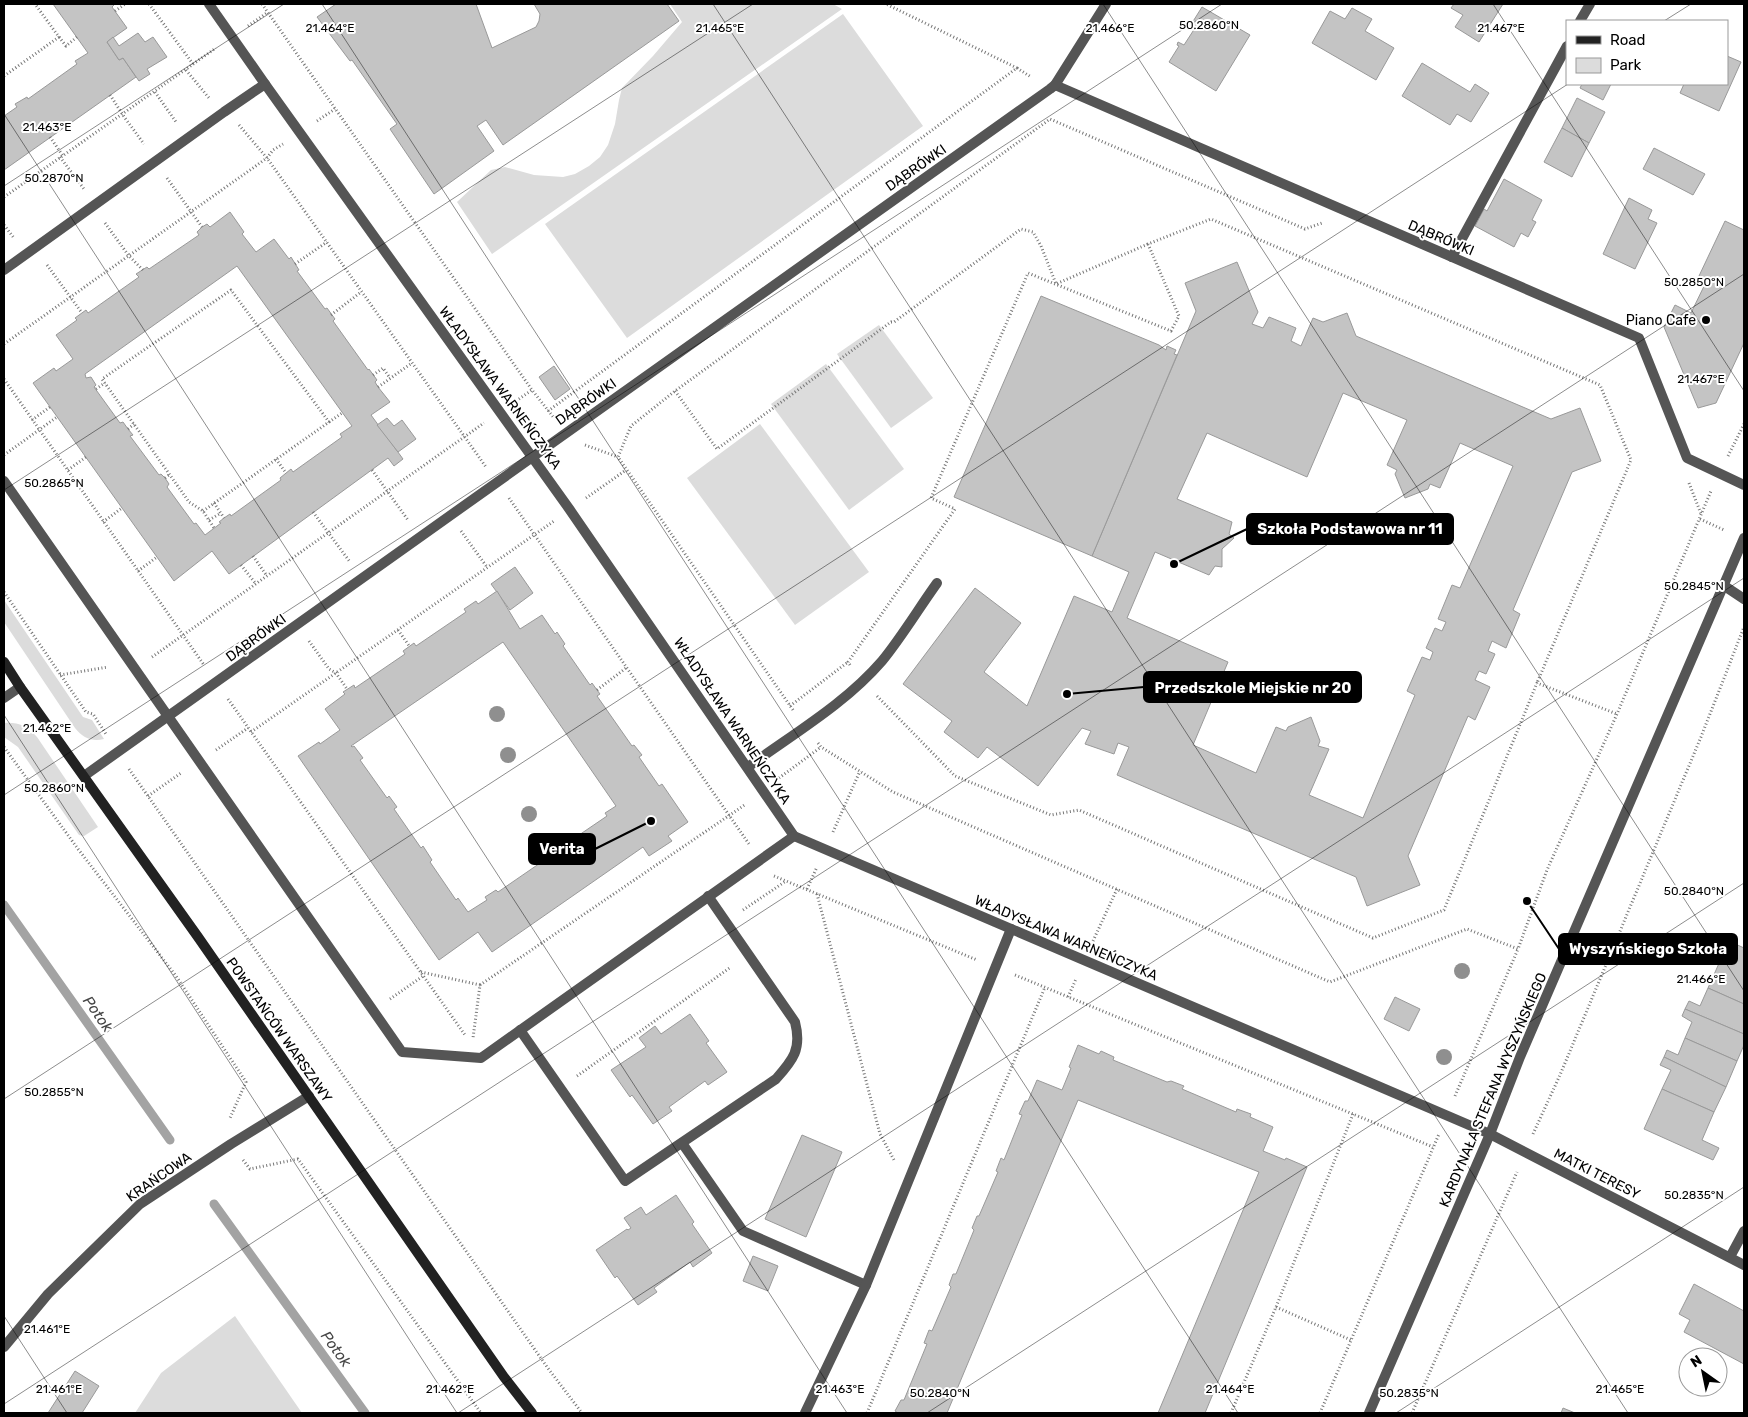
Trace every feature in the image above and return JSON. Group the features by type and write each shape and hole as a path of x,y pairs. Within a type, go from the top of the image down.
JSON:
{"street":[{"name":"WŁADYSŁAWA WARNEŃCZYKA","path":"209,4 533,457 794,836 1490,1134"},
{"name":"DĄBRÓWKI","path":"84,776 1055,85 1106,4"},
{"path":"1581,20 1590,4"},
{"path":"1452,257 1566,48"},
{"path":"4,270 188,137 265,84"},
{"name":"DĄBRÓWKI","path":"1055,85 1639,338 1687,458 1744,485"},
{"path":"4,481 402,1052 481,1058 794,836"},
{"name":"KARDYNAŁA STEFANA WYSZYŃSKIEGO","path":"1370,1413 1490,1134 1520,1057 1744,538"},
{"path":"748,767 842,698 882,661 937,583"},
{"path":"1723,585 1744,599"},
{"name":"POWSTAŃCÓW WARSZAWY","path":"4,662 504,1376 532,1413"},
{"path":"4,698 20,687"},
{"path":"520,1030 625,1181 776,1079 788,1065 798,1046 795,1022 708,896"},
{"path":"805,1413 866,1285 1011,929"},
{"name":"KRAŃCOWA","path":"4,1347 48,1294 140,1204 231,1144 309,1096"},
{"name":"MATKI TERESY","path":"1490,1134 1744,1264"},
{"path":"682,1143 743,1231 866,1285"},
{"path":"1730,1257 1744,1231"}],"path":[{"path":"35,4 66,46 77,37"},
{"path":"115,11 125,4"},
{"path":"149,4 193,64"},
{"path":"262,4 532,390 555,420"},
{"path":"548,411 1017,68 886,4"},
{"path":"4,197 268,12"},
{"path":"4,76 59,37"},
{"path":"186,70 211,101 243,129 267,158 485,466"},
{"path":"154,92 188,137"},
{"path":"110,95 202,227"},
{"path":"4,344 267,158 273,150 335,109"},
{"path":"618,456 631,426 675,391 1050,119 1305,229 1328,221"},
{"path":"50,137 129,256 143,270"},
{"path":"848,662 861,681 955,776 1051,815 1079,810 1373,938 1444,910 1631,460 1600,385 1211,219 1056,284"},
{"path":"675,391 717,449 1021,229 1033,232 1041,246 1056,284"},
{"path":"295,264 327,242"},
{"path":"790,706 848,662 955,509 931,498 1028,273 1172,331 1178,316 1148,244"},
{"path":"34,248 82,313"},
{"path":"214,528 203,511 189,502 102,379 231,290 329,422"},
{"path":"331,314 361,292"},
{"path":"378,387 412,363"},
{"path":"373,375 383,368 390,378"},
{"path":"4,379 216,683 472,1044 480,985"},
{"path":"96,389 105,383"},
{"path":"512,404 532,390"},
{"path":"32,420 50,407"},
{"path":"203,511 342,412"},
{"path":"4,455 57,417"},
{"path":"60,675 112,666 120,678 485,422"},
{"path":"128,429 134,424"},
{"path":"1320,1413 1518,949 1547,870 1617,714 1719,474 1744,424"},
{"path":"581,444 618,456 804,727 821,747 893,792 1330,982 1467,929 1518,949"},
{"path":"68,470 86,457"},
{"path":"276,459 286,473"},
{"path":"372,470 420,538"},
{"path":"581,502 626,470"},
{"path":"165,478 169,475"},
{"path":"1686,475 1702,514"},
{"path":"214,503 224,518"},
{"path":"513,503 626,668 773,876 1433,1147"},
{"path":"103,522 122,508"},
{"path":"313,512 363,578"},
{"path":"210,520 221,513"},
{"path":"450,516 487,568"},
{"path":"251,732 557,519"},
{"path":"1700,519 1727,532"},
{"path":"253,556 267,576"},
{"path":"138,571 157,557"},
{"path":"242,565 256,584"},
{"path":"4,592 86,712 93,714 118,753 547,1367 582,1413"},
{"path":"297,626 347,689"},
{"path":"1412,1413 1560,1075 1701,737 1744,627"},
{"path":"398,630 410,647"},
{"path":"597,690 626,668"},
{"path":"1537,683 1617,714"},
{"path":"4,747 78,849 176,976 246,1082 224,1133 231,1144 250,1169 298,1159 481,1413"},
{"path":"373,1011 422,974 480,985 729,815 821,747"},
{"path":"726,922 786,881"},
{"path":"817,894 880,1134 890,1155 908,1181"},
{"path":"560,1088 748,954"},
{"path":"867,1413 1046,988"},
{"path":"1231,1413 1354,1114"},
{"path":"1276,1307 1351,1340"}],"green space":[{"path":"670,4 833,4 842,9 492,254 457,202 491,170 505,167 534,175 563,177 575,174 600,157 608,145 615,124 622,88 682,22"},
{"path":"843,14 923,126 627,338 545,224"},
{"path":"879,325 933,398 891,428 837,354"},
{"path":"826,364 904,469 849,510 771,404"},
{"path":"760,424 869,572 795,625 687,478"},
{"path":"4,600 83,717 92,720 104,739 88,738 75,728 4,622"},
{"path":"4,723 14,723 22,726 30,730 37,737 98,827 84,836 79,835 18,747 4,737"},
{"path":"235,1316 302,1413 135,1413 161,1373"}],"building":[{"path":"53,4 113,4 112,7 127,28 107,42 119,60 123,58 136,77 4,170 4,116 17,107 15,104 27,97 28,99 77,64 75,61 88,53"},
{"path":"336,4 476,4 492,48 536,27 540,14 534,4 667,4 679,21 503,145 486,120 477,126 494,151 434,194 390,129 397,124 352,60 350,61 317,17"},
{"path":"1454,4 1503,4 1479,42 1455,27 1463,15 1451,8"},
{"path":"1202,7 1250,35 1216,91 1169,62 1179,46 1177,45 1178,42 1184,45 1195,28 1189,25 1190,22 1192,23"},
{"path":"1352,8 1372,19 1365,31 1394,48 1376,80 1312,43 1330,11 1345,19"},
{"path":"138,33 145,42 153,37 167,57 147,69 150,74 139,81 123,58 119,60 107,42 113,37 119,46"},
{"path":"1728,56 1741,62 1719,111 1680,93 1684,85 1728,85"},
{"path":"1422,63 1470,92 1475,84 1489,93 1471,122 1457,114 1450,125 1402,96"},
{"path":"1582,85 1610,85 1603,100 1580,88"},
{"path":"1577,98 1605,112 1589,143 1562,128"},
{"path":"1562,128 1589,143 1572,177 1544,162"},
{"path":"1654,148 1705,174 1693,195 1643,169"},
{"path":"1504,179 1542,200 1532,220 1536,222 1528,237 1521,233 1514,247 1475,226 1484,209 1487,211"},
{"path":"1629,198 1652,210 1648,219 1657,223 1635,269 1603,254"},
{"path":"230,212 244,232 242,234 256,252 274,239 289,259 291,257 299,270 297,271 325,309 327,308 335,319 333,321 377,380 375,382 390,402 371,415 403,459 394,466 388,458 229,574 212,551 174,581 33,383 54,368 56,371 73,359 56,335 77,320 75,318 86,310 88,313 139,277 136,274 147,267 149,269 199,235 197,232 202,227 207,224 210,227","holes":["237,266 352,426 340,434 342,437 293,472 291,469 280,478 281,480 231,516 230,514 224,518 219,522 221,523 205,535 196,523 194,524 167,487 169,484 165,478 161,474 159,475 130,436 133,435 123,422 120,423 94,387 96,385 91,377 86,378 85,374"]},
{"name":"Piano Cafe","path":"1725,221 1744,230 1744,343 1716,403 1698,408 1664,327 1675,305 1691,313 1707,280 1699,276"},
{"path":"1237,262 1258,312 1252,324 1263,328 1269,317 1296,328 1291,341 1301,346 1313,318 1323,322 1347,313 1356,336 1551,419 1580,408 1601,461 1572,472 1513,610 1520,614 1506,648 1492,641 1488,651 1495,654 1486,674 1479,671 1475,680 1490,687 1475,720 1468,716 1408,856 1420,885 1367,906 1356,877 1117,775 1129,747 1118,743 1114,754 1085,744 1091,731 1082,728 1038,786 987,747 978,758 944,732 952,721 903,684 975,588 1021,623 984,672 1027,706 1074,596 1112,612 1129,572 1092,556 1196,311 1185,283","holes":["1343,393 1407,420 1387,465 1397,470 1395,474 1405,498 1428,489 1430,484 1440,488 1460,443 1513,466 1460,588 1452,585 1438,619 1446,622 1442,631 1435,628 1426,648 1433,652 1430,660 1422,657 1407,691 1415,695 1363,818 1309,795 1329,749 1318,746 1320,741 1311,717 1288,727 1286,731 1276,727 1256,773 1193,745 1228,662 1127,618 1155,552 1209,575 1215,566 1222,567 1222,549 1234,538 1229,534 1232,522 1177,499 1207,433 1307,477"]},
{"path":"1041,296 1159,345 1166,350 1167,346 1176,350 1174,354 1177,355 1092,556 954,497"},
{"path":"554,366 570,389 555,400 539,377"},
{"path":"387,418 394,426 402,420 416,439 398,452 377,425"},
{"path":"515,567 533,593 510,610 491,584"},
{"path":"497,591 520,629 542,615 555,634 557,632 565,644 563,646 590,685 592,683 600,694 597,696 632,746 634,745 642,755 639,757 659,786 662,784 688,822 668,836 672,841 649,856 643,847 492,952 478,932 439,960 298,756 340,730 325,709 345,694 343,692 354,685 355,688 405,654 403,651 414,643 416,646 466,612 464,609 476,601 478,604","holes":["503,642 616,806 605,813 607,816 557,850 555,849 545,856 546,859 498,892 496,890 485,897 487,900 468,912 458,898 456,900 430,862 432,860 423,846 421,848 394,809 397,807 389,796 387,798 360,760 363,758 354,746 351,746"]},
{"path":"1729,941 1744,948 1744,1004 1708,988"},
{"path":"1708,988 1744,1004 1744,1034 1685,1009 1689,1001 1700,1006"},
{"path":"1395,997 1420,1009 1409,1031 1384,1019"},
{"path":"1685,1009 1744,1034 1744,1045 1737,1061 1685,1038 1692,1022 1682,1016"},
{"path":"690,1014 709,1041 706,1043 727,1072 708,1085 705,1081 669,1107 672,1111 653,1124 632,1095 630,1097 611,1070 646,1047 639,1038 655,1026 661,1034"},
{"path":"1685,1038 1737,1061 1726,1087 1664,1057 1667,1050 1678,1055"},
{"path":"1078,1045 1099,1054 1101,1051 1114,1057 1113,1060 1167,1082 1171,1081 1184,1086 1182,1089 1236,1112 1237,1109 1251,1114 1250,1117 1273,1127 1263,1151 1307,1167 1205,1413 1158,1413 1259,1172 1078,1100 947,1413 898,1413 895,1411 901,1400 904,1400 927,1344 924,1343 929,1330 932,1331 951,1287 949,1285 953,1274 956,1274 974,1230 972,1228 998,1172 996,1171 1001,1158 1004,1160 1022,1115 1019,1114 1025,1101 1028,1101 1037,1080 1062,1090"},
{"path":"1664,1057 1726,1087 1714,1112 1662,1089 1671,1070 1660,1065"},
{"path":"1662,1089 1714,1112 1702,1140 1719,1148 1713,1160 1644,1129"},
{"path":"802,1135 842,1152 806,1237 765,1219"},
{"path":"676,1195 694,1222 692,1224 712,1253 693,1267 690,1262 654,1288 657,1292 638,1305 617,1276 615,1278 596,1250 631,1228 624,1218 641,1207 646,1215"},
{"path":"753,1256 778,1266 768,1291 743,1281"},
{"path":"1694,1284 1744,1311 1744,1364 1728,1355 1728,1347 1712,1347 1684,1332 1690,1320 1679,1314"},
{"path":"75,1371 99,1386 82,1413 48,1413"},
{"path":"1563,1408 1575,1413 1561,1413"}],"waterway":[{"name":"Potok","path":"4,905 170,1140"},
{"name":"Potok","path":"214,1204 365,1413"}],"place":[{"name":"Piano Cafe","path":"1706,320"},
{"name":"Szkoła Podstawowa nr 11","path":"1174,564"},
{"name":"Przedszkole Miejskie nr 20","path":"1067,694"},
{"name":"Verita","path":"651,821"},
{"name":"Wyszyńskiego Szkoła","path":"1527,901"}]}
